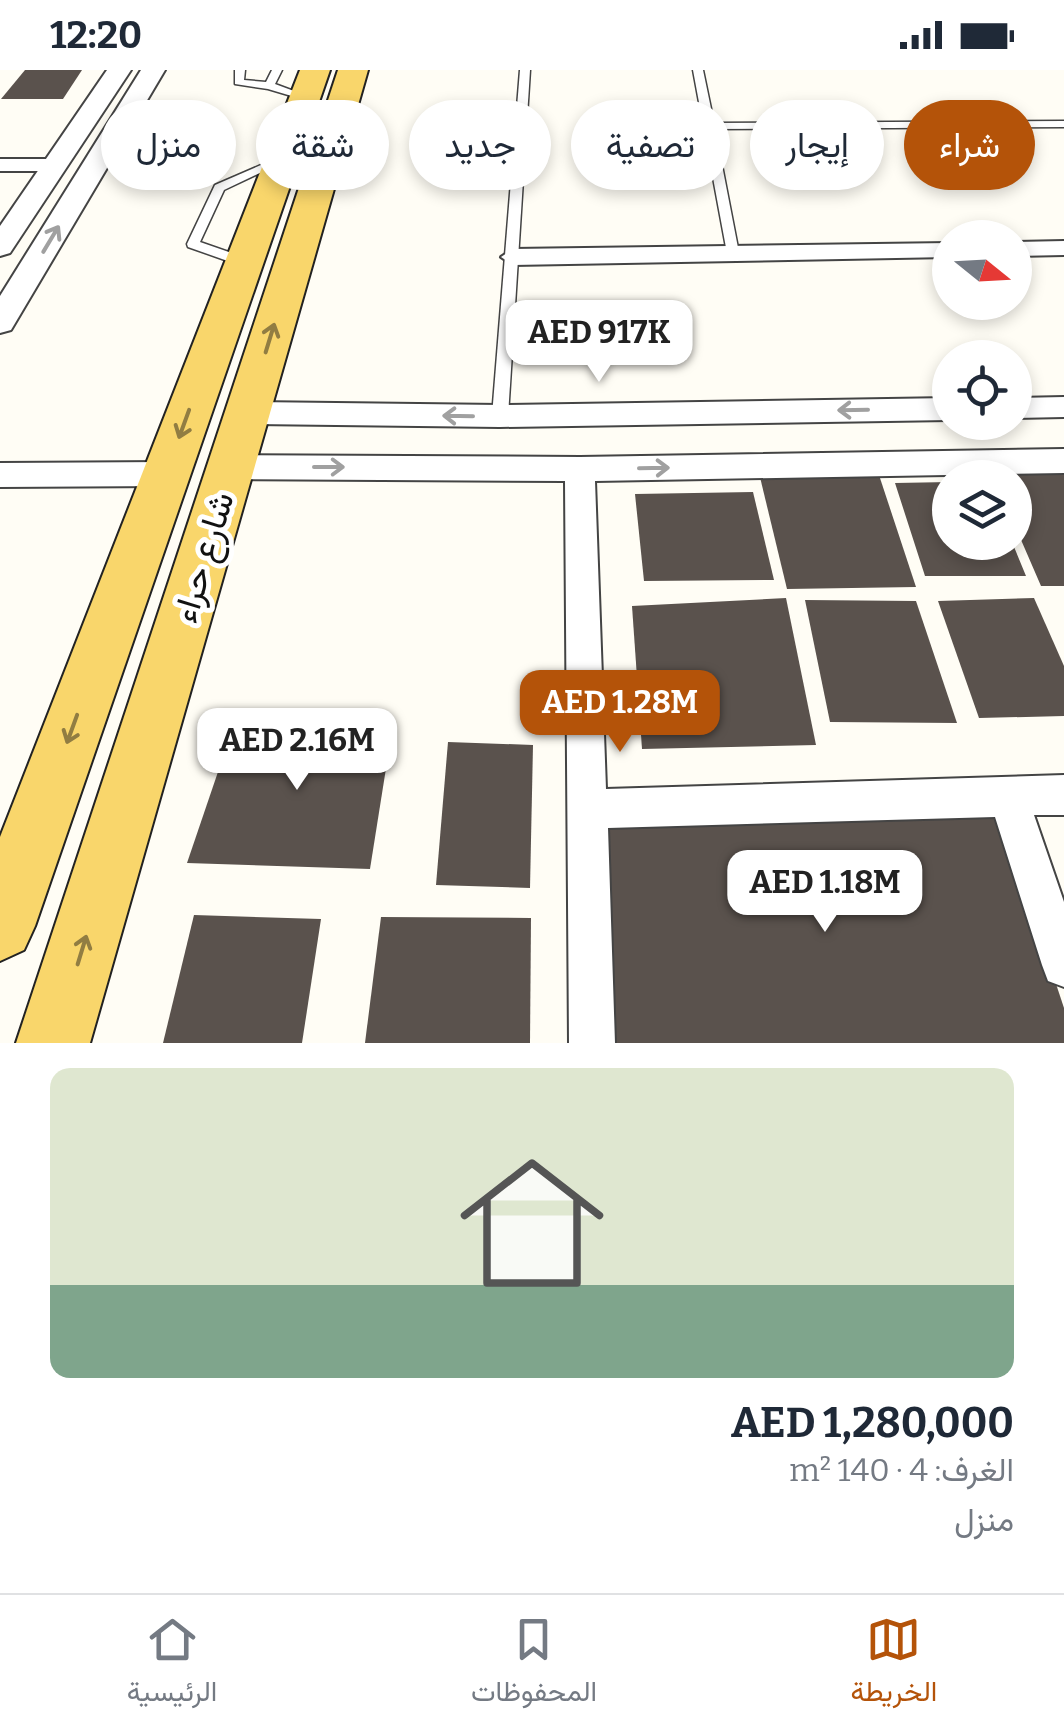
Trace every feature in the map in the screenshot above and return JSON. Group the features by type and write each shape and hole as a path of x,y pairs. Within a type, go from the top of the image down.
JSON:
{"main road":[{"name":"شارع حراء","path":"53,1043 353,70"},
{"name":"شارع حراء","path":"0,926 282,160 291,81"}],"street":[{"path":"0,248 119,70"},
{"path":"0,322 154,70"},
{"path":"0,165 54,165"},
{"path":"1032,249 1064,248"},
{"path":"513,257 932,250"},
{"path":"1032,408 1064,407"},
{"path":"248,413 500,416 932,409"},
{"path":"231,466 580,469 1064,461"},
{"path":"580,469 592,1043"},
{"path":"0,475 166,474"},
{"path":"587,809 1064,795"},
{"path":"1008,797 1064,965"}],"lane":[{"path":"240,70 239,82 291,81"},
{"path":"500,416 525,70"},
{"path":"698,70 704,100"},
{"path":"730,126 1064,124"},
{"path":"722,190 734,253"}],"building":[{"path":"25,70 82,70 63,99 1,99"},
{"path":"1032,464 1064,464 1064,586 1041,586 1030,560"},
{"path":"877,469 916,587 787,589 759,473"},
{"path":"932,482 932,560 1019,560 1026,576 925,576 895,483"},
{"path":"753,492 774,580 644,581 635,494"},
{"path":"786,598 816,745 642,749 632,606"},
{"path":"1034,598 1064,666 1064,716 979,718 938,601"},
{"path":"805,600 916,601 957,723 830,722"},
{"path":"238,713 394,718 370,869 187,863"},
{"path":"448,742 533,745 530,888 436,885"},
{"path":"1000,815 1064,1008 1064,1043 612,1043 603,828"},
{"path":"194,915 321,919 302,1043 163,1043"},
{"path":"381,917 531,918 530,1043 365,1043"}]}
